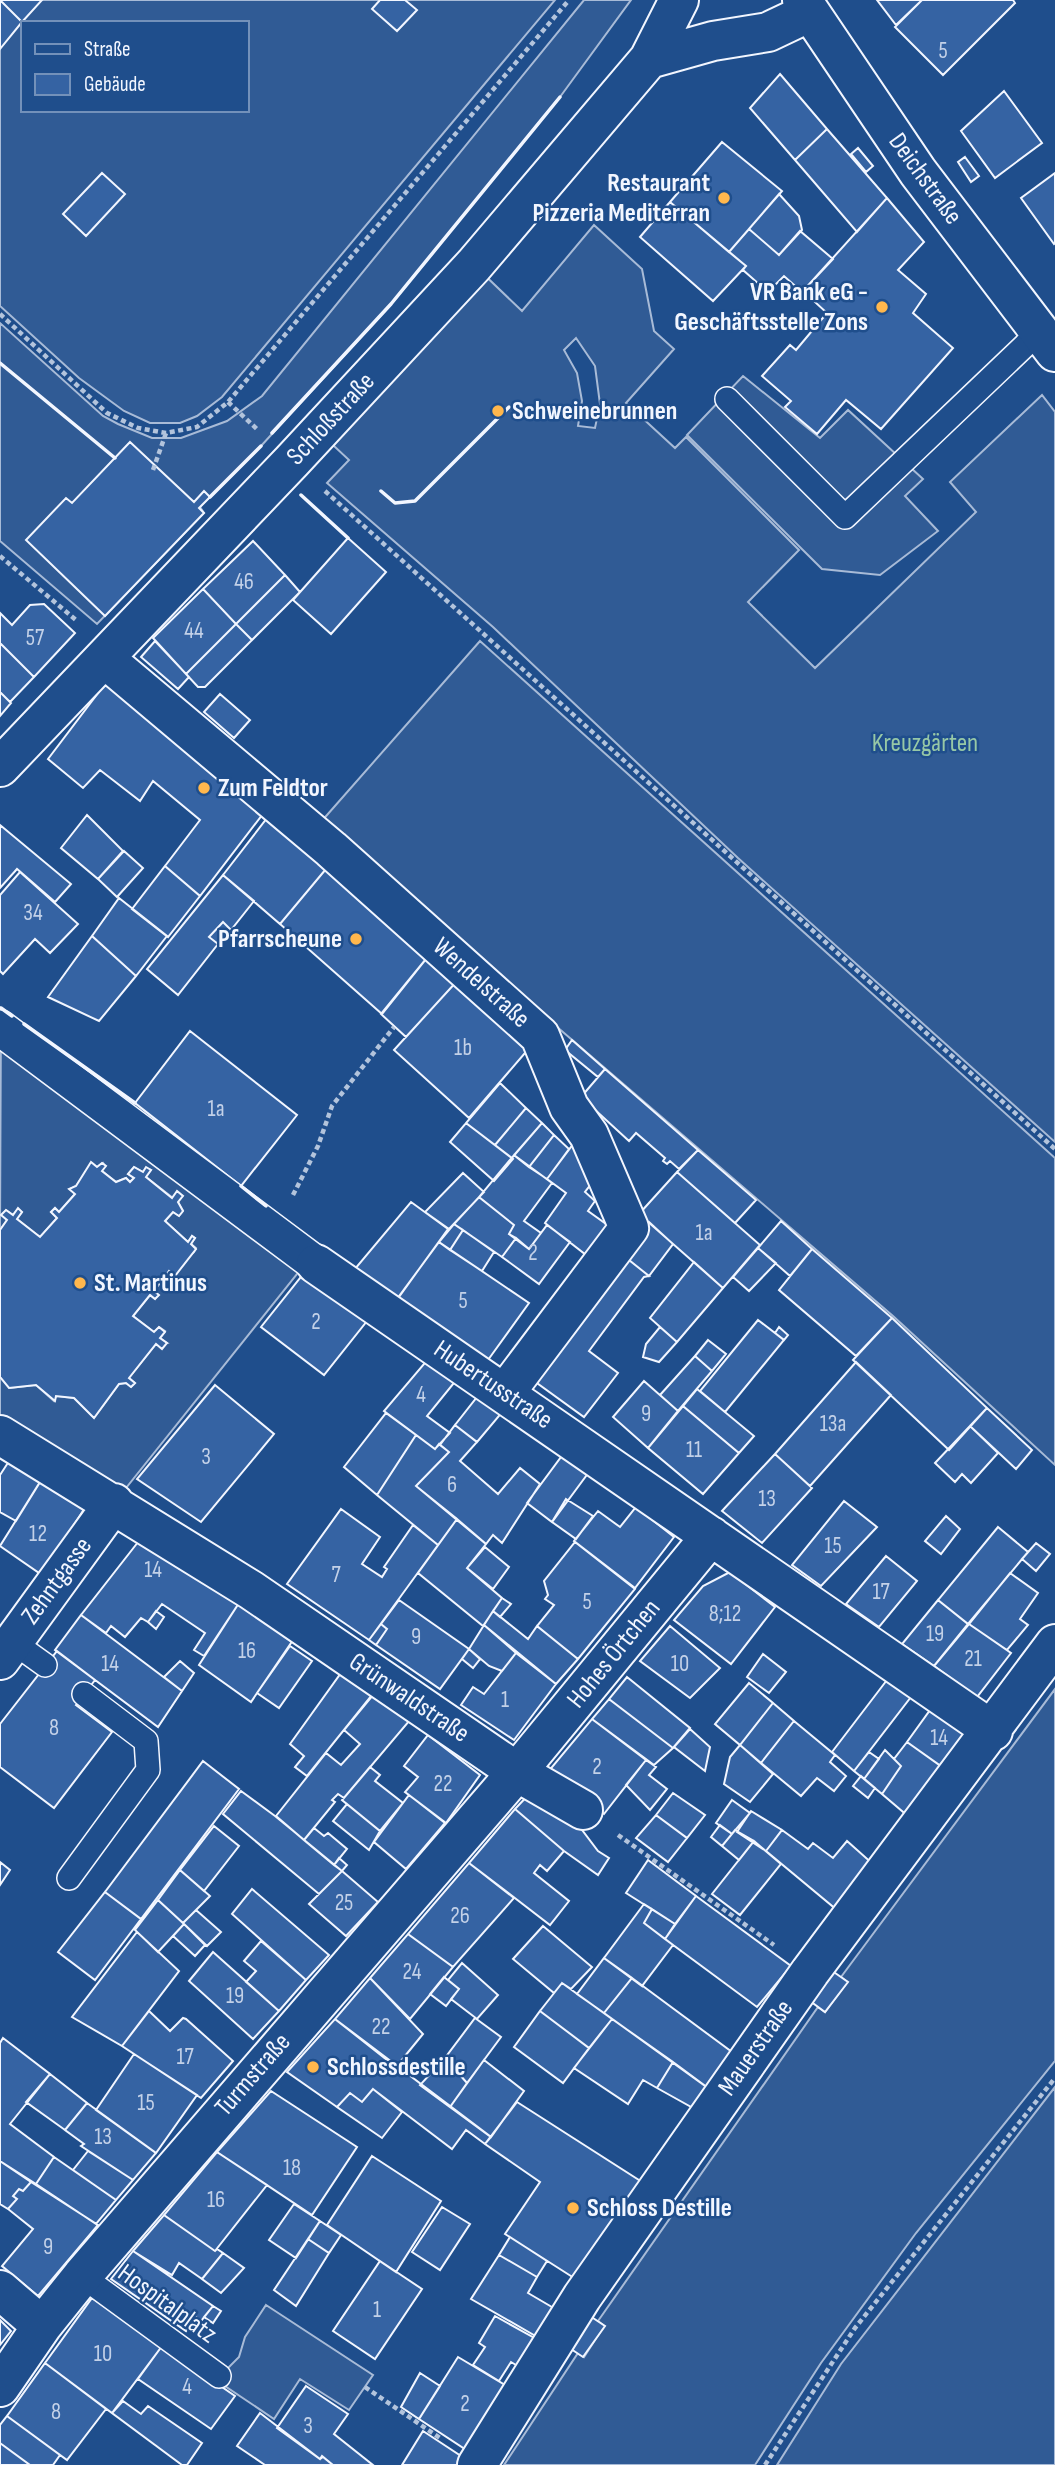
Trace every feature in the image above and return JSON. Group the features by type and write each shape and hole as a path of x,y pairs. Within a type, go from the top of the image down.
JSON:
{"street":[{"name":"Schloßstraße","path":"0,767 108,654 280,450 474,265 649,59 680,0"},
{"path":"649,59 713,41 768,32 805,7"},
{"name":"Deichstraße","path":"805,7 918,172 1047,342"},
{"name":"Wendelstraße","path":"108,654 540,1037 569,1107 589,1135 629,1228 505,1393"},
{"name":"Hubertusstraße","path":"0,1028 316,1264 993,1731"},
{"name":"Grünwaldstraße","path":"0,1435 251,1590 517,1772 583,1810"},
{"name":"Zehntgasse","path":"7,1651 114,1503"},
{"name":"Hohes Örtchen","path":"517,1772 711,1536"},
{"name":"Mauerstraße","path":"478,2465 582,2297 810,1972 993,1731 1055,1644"},
{"name":"Turmstraße","path":"0,2387 42,2326 82,2276 517,1772"},
{"path":"0,2290 42,2326"}],"lane":[{"path":"727,399 845,517 1047,342"},
{"path":"7,1651 45,1665"},
{"path":"69,1878 148,1770 146,1741 84,1694"},
{"name":"Hospitalplatz","path":"82,2276 219,2376"}],"path":[{"path":"0,314 107,413 138,428 166,433 197,427 228,402 569,0"},
{"path":"228,402 1055,1149"},
{"path":"153,470 166,433"},
{"path":"0,556 108,654"},
{"path":"273,1232 318,1146 332,1106 394,1027"},
{"path":"583,1810 810,1972"},
{"path":"765,2465 855,2328 1055,2078"},
{"path":"365,2387 478,2465"}],"shaded area":[{"path":"0,0 555,0 222,397 197,416 180,423 150,423 124,411 79,378 0,306"},
{"path":"584,0 631,0 560,97 391,304 261,446 200,507 204,513 97,624 0,541 0,323 103,416 118,424 152,438 181,438 227,421 262,396"},
{"path":"594,225 642,269 654,331 674,349 626,403 675,448 686,437 799,550 748,602 815,668 976,512 950,482 1042,395 1055,412 1055,1142 738,858 493,627 327,483 349,460 319,432 474,265 522,311","holes":["576,338 595,366 600,404 595,428 578,426 582,401 577,373 564,350"]},
{"name":"VR Bank eG - Geschäftsstelle Zons","path":"743,376 820,438 848,410 923,479 905,496 938,531 880,575 822,569 687,435"},
{"path":"480,641 1055,1158 1055,1465 893,1316 320,823"},
{"path":"1,1008 135,1103 317,1249 114,1503 0,1435 0,1377 10,1388 36,1385 54,1401 56,1396 74,1398 94,1418 119,1384 126,1383 131,1387 135,1383 129,1378 156,1344 167,1343 160,1338 165,1331 159,1327 154,1332 133,1316 150,1295 155,1299 158,1295 154,1291 169,1271 194,1252 196,1248 191,1244 195,1238 192,1236 188,1242 165,1221 173,1212 179,1216 183,1211 178,1202 146,1177 151,1170 146,1168 143,1172 134,1167 128,1174 134,1178 130,1182 126,1178 116,1182 102,1171 105,1166 103,1163 97,1167 92,1163 76,1186 70,1189 75,1194 59,1212 55,1208 51,1212 57,1218 40,1237 17,1219 22,1212 18,1209 13,1215 6,1210 2,1215 7,1220 0,1230"},
{"path":"1055,1689 1055,2061 916,2233 821,2363 755,2465 504,2465 578,2353 584,2357 604,2326 598,2321 818,2007 825,2012 847,1982 841,1977"},
{"path":"1055,2087 1055,2465 777,2465 841,2364"},
{"path":"266,2305 373,2375 349,2410 300,2379 274,2419 216,2380 239,2357 245,2337"}],"building":[{"path":"0,0 21,23 0,49"},
{"path":"0,0 42,0 23,21"},
{"path":"380,0 405,0 417,10 397,31 372,9"},
{"path":"877,0 922,0 896,25"},
{"path":"922,0 1013,0 1015,3 943,75 895,27"},
{"path":"780,74 827,129 795,160 750,108"},
{"path":"1004,91 1042,143 995,178 961,131"},
{"path":"827,129 887,198 857,232 795,160"},
{"name":"Restaurant Pizzeria Mediterran","path":"722,142 782,191 729,252 670,202"},
{"path":"858,148 873,166 866,172 851,154"},
{"path":"965,157 979,176 971,182 958,162"},
{"path":"102,173 125,194 86,236 63,214"},
{"path":"1055,173 1055,243 1054,244 1021,198"},
{"path":"779,194 799,216 802,230 779,255 749,229"},
{"path":"887,198 924,242 898,270 926,294 913,313 953,348 881,429 846,400 817,434 785,407 791,401 762,376 790,345 796,350 827,313 803,291"},
{"path":"670,202 746,266 713,301 640,237"},
{"path":"749,229 779,255 800,231 833,259 802,292 784,276 768,292 743,270 746,266 729,252"},
{"path":"130,442 194,502 204,491 210,497 199,508 204,513 105,616 26,540 66,498 72,503"},
{"path":"348,538 386,572 331,634 293,600"},
{"path":"253,541 285,575 236,624 203,589"},
{"path":"285,575 300,592 252,640 236,624"},
{"path":"203,589 236,624 186,674 153,638"},
{"path":"44,604 75,633 34,677 0,643 0,613 12,625 30,605"},
{"path":"236,624 252,640 205,687 198,687 186,674"},
{"path":"155,641 189,677 178,689 141,657"},
{"path":"0,643 34,677 10,702 0,692"},
{"name":"Zum Feldtor","path":"108,680 269,806 200,896 165,866 200,820 153,781 140,801 100,770 83,788 48,759"},
{"path":"0,692 11,703 0,716"},
{"path":"220,694 250,720 234,738 204,712"},
{"path":"274,809 331,863 280,924 223,875"},
{"path":"87,815 123,851 98,879 61,848"},
{"path":"0,825 71,884 55,902 17,869 0,888"},
{"path":"124,851 143,868 117,897 98,879"},
{"name":"Pfarrscheune","path":"331,863 430,954 382,1014 280,924"},
{"path":"165,866 200,896 168,937 132,909"},
{"path":"20,872 78,924 50,953 35,939 3,974 0,971 0,895"},
{"path":"223,875 254,901 231,930 223,922 209,937 218,944 178,995 147,969"},
{"path":"119,898 167,936 136,976 92,936"},
{"path":"223,922 231,930 218,944 209,937"},
{"path":"92,936 136,976 99,1021 48,997"},
{"path":"430,954 458,980 406,1037 381,1014"},
{"path":"458,980 531,1046 469,1118 394,1050"},
{"path":"190,1031 297,1115 241,1186 135,1103"},
{"path":"572,1040 605,1069 598,1077 565,1050"},
{"path":"605,1069 698,1150 679,1169 670,1161 667,1164 663,1161 665,1158 636,1133 629,1141 581,1097"},
{"path":"500,1083 526,1108 495,1145 466,1123"},
{"path":"526,1108 542,1123 512,1158 495,1145"},
{"path":"466,1123 513,1159 494,1181 450,1142"},
{"path":"542,1123 554,1135 529,1167 514,1155"},
{"path":"554,1135 569,1149 547,1179 529,1167"},
{"path":"577,1139 595,1179 585,1192 595,1201 588,1211 613,1229 590,1258 545,1223 566,1193 547,1179"},
{"path":"698,1150 756,1200 735,1223 677,1172"},
{"path":"514,1155 552,1183 524,1221 541,1233 529,1249 509,1234 514,1225 479,1197"},
{"name":"St. Martinus","path":"91,1162 97,1167 102,1163 106,1166 102,1171 116,1182 126,1178 130,1182 134,1178 128,1174 134,1167 143,1172 146,1167 151,1170 146,1177 172,1198 177,1191 183,1196 178,1202 183,1211 179,1216 173,1212 165,1221 188,1242 192,1236 195,1238 191,1244 196,1249 175,1276 169,1271 154,1291 159,1295 155,1299 150,1295 133,1316 154,1332 159,1327 165,1332 160,1338 167,1343 162,1349 156,1344 129,1378 135,1383 131,1387 126,1383 119,1384 94,1418 74,1398 56,1396 55,1401 36,1385 9,1388 0,1377 0,1230 7,1220 1,1215 6,1210 13,1215 18,1208 22,1212 17,1219 40,1237 57,1218 51,1212 55,1208 59,1212 75,1194 69,1189 76,1186"},
{"path":"677,1172 760,1245 723,1288 639,1214"},
{"path":"463,1173 484,1192 449,1229 425,1212"},
{"path":"479,1197 514,1225 509,1234 516,1238 502,1257 454,1224"},
{"path":"411,1202 448,1229 396,1301 354,1270"},
{"path":"781,1221 812,1249 790,1276 758,1248"},
{"path":"649,1222 673,1244 649,1276 624,1256"},
{"path":"454,1224 463,1230 450,1250 439,1242"},
{"path":"547,1225 570,1242 539,1284 502,1257 516,1238 529,1249"},
{"path":"463,1230 494,1252 482,1271 450,1250"},
{"path":"439,1242 529,1303 488,1360 397,1299"},
{"path":"758,1248 776,1263 749,1291 733,1277"},
{"path":"812,1249 892,1318 856,1356 779,1290"},
{"path":"624,1256 649,1276 644,1277 589,1351 618,1373 584,1417 530,1378"},
{"path":"694,1262 723,1288 677,1342 650,1318"},
{"path":"308,1268 371,1316 324,1375 261,1327"},
{"path":"892,1318 987,1408 949,1450 853,1360"},
{"path":"758,1320 784,1340 725,1412 700,1391"},
{"path":"660,1327 677,1342 659,1362 643,1357 646,1344"},
{"path":"779,1327 788,1335 784,1340 775,1333"},
{"path":"708,1340 726,1354 712,1371 695,1356"},
{"path":"695,1356 712,1371 678,1411 660,1395"},
{"path":"429,1358 458,1378 427,1416 450,1433 435,1449 384,1411"},
{"path":"856,1362 891,1395 810,1486 775,1454"},
{"path":"644,1381 678,1411 648,1448 613,1417"},
{"path":"215,1385 274,1434 201,1522 137,1479"},
{"path":"697,1389 754,1436 739,1453 683,1406"},
{"path":"481,1392 504,1410 477,1442 455,1425"},
{"path":"683,1406 739,1453 703,1494 648,1448"},
{"path":"987,1408 1032,1450 1016,1469 970,1426"},
{"path":"386,1413 416,1435 377,1495 344,1467"},
{"path":"455,1425 477,1442 460,1461 498,1494 520,1468 540,1484 502,1543 493,1535 486,1544 416,1486 449,1452 440,1445"},
{"path":"970,1426 998,1453 971,1483 962,1474 955,1482 935,1463"},
{"path":"416,1435 435,1449 439,1444 449,1452 416,1486 457,1519 438,1545 377,1495"},
{"path":"564,1453 589,1472 552,1522 527,1503"},
{"path":"775,1454 812,1488 762,1543 722,1511"},
{"path":"13,1455 45,1474 16,1521 0,1512 0,1475"},
{"path":"45,1474 88,1503 42,1575 0,1546"},
{"path":"566,1499 593,1516 576,1539 552,1522"},
{"path":"844,1501 877,1527 821,1586 792,1565"},
{"path":"636,1507 674,1537 635,1588 574,1541 598,1511 620,1527"},
{"path":"341,1509 380,1537 362,1564 382,1577 387,1569 384,1567 413,1525 438,1545 369,1640 287,1584"},
{"path":"946,1516 960,1529 941,1554 925,1541"},
{"path":"457,1519 486,1544 467,1568 502,1598 483,1626 418,1573"},
{"path":"998,1527 1028,1552 968,1624 938,1600"},
{"path":"142,1537 239,1603 204,1656 194,1650 205,1633 162,1604 148,1622 141,1618 125,1637 111,1626 106,1633 81,1615"},
{"path":"575,1542 635,1589 578,1659 537,1626 554,1605 545,1599 548,1595 544,1581"},
{"path":"1036,1543 1050,1554 1036,1571 1022,1559"},
{"path":"485,1547 509,1567 493,1589 467,1568"},
{"path":"886,1556 917,1581 879,1627 846,1604"},
{"path":"730,1572 775,1607 731,1664 674,1620 703,1586"},
{"path":"1010,1573 1038,1593 1020,1619 1028,1625 1007,1650 969,1624"},
{"path":"502,1598 511,1604 500,1617 493,1611"},
{"path":"399,1600 469,1649 440,1689 376,1645 387,1629 381,1624"},
{"path":"938,1600 968,1624 934,1666 902,1644"},
{"path":"239,1603 293,1640 251,1702 199,1665"},
{"path":"156,1611 164,1617 156,1629 148,1622"},
{"path":"493,1611 528,1639 537,1626 578,1659 556,1684 484,1625"},
{"path":"81,1615 182,1691 158,1727 55,1650"},
{"path":"381,1624 387,1629 376,1645 369,1640"},
{"path":"969,1624 1011,1653 977,1697 934,1666"},
{"path":"484,1625 516,1653 502,1671 489,1666 469,1649"},
{"path":"670,1626 720,1668 690,1698 640,1661"},
{"path":"290,1646 312,1661 279,1708 257,1693"},
{"path":"469,1649 480,1659 473,1668 462,1659"},
{"path":"57,1651 95,1680 76,1705 112,1732 54,1808 0,1767 0,1724"},
{"path":"516,1653 556,1684 514,1740 461,1705 473,1687 484,1694"},
{"path":"763,1654 786,1672 769,1693 747,1677"},
{"path":"180,1661 194,1673 182,1691 164,1677"},
{"path":"341,1673 372,1695 307,1776 295,1767 304,1756 290,1744"},
{"path":"890,1676 914,1693 854,1771 832,1752"},
{"path":"627,1677 690,1728 673,1748 609,1699"},
{"path":"749,1683 773,1703 740,1745 715,1724"},
{"path":"373,1695 410,1720 344,1798 338,1794 332,1800 335,1802 304,1840 276,1816 326,1753 341,1765 360,1744 344,1730"},
{"path":"609,1699 673,1748 654,1765 592,1719"},
{"path":"773,1703 794,1721 761,1763 740,1745"},
{"path":"933,1706 971,1734 945,1769 907,1742"},
{"path":"592,1719 646,1760 604,1814 547,1773"},
{"path":"794,1721 835,1755 830,1762 846,1776 834,1791 817,1778 801,1796 761,1763"},
{"path":"690,1729 710,1747 705,1771 674,1747"},
{"path":"428,1735 480,1775 446,1823 405,1792 418,1777 404,1766"},
{"path":"907,1742 945,1769 909,1817 882,1794 901,1766 894,1759"},
{"path":"740,1745 773,1774 750,1802 724,1784 730,1757"},
{"path":"885,1750 901,1766 882,1794 864,1779"},
{"path":"869,1752 879,1759 864,1779 854,1771"},
{"path":"646,1760 656,1767 649,1775 667,1789 650,1810 626,1785"},
{"path":"203,1761 239,1789 141,1919 105,1892"},
{"path":"370,1767 380,1775 375,1781 403,1803 380,1831 342,1800"},
{"path":"861,1776 875,1788 868,1798 853,1786"},
{"path":"535,1788 579,1826 598,1851 609,1858 598,1875 564,1851 515,1809"},
{"path":"241,1791 342,1871 319,1894 223,1814"},
{"path":"673,1793 705,1815 687,1838 656,1815"},
{"path":"409,1795 445,1823 406,1869 374,1842"},
{"path":"732,1800 750,1813 732,1834 716,1823"},
{"path":"347,1804 380,1831 369,1850 333,1821"},
{"path":"515,1809 564,1851 547,1871 540,1865 534,1873 569,1901 550,1925 469,1863"},
{"path":"751,1811 782,1830 766,1851 737,1832"},
{"path":"656,1815 687,1838 668,1862 636,1838"},
{"path":"720,1825 732,1834 722,1846 711,1837"},
{"path":"214,1826 239,1846 204,1891 180,1870"},
{"path":"314,1828 324,1836 328,1833 347,1849 334,1865 304,1840"},
{"path":"735,1830 754,1841 739,1860 722,1846"},
{"path":"782,1830 808,1849 813,1843 833,1858 847,1841 874,1865 837,1910 766,1851"},
{"path":"754,1841 781,1864 740,1915 712,1894"},
{"path":"339,1858 347,1865 342,1871 334,1865"},
{"path":"648,1860 696,1896 675,1924 626,1893"},
{"path":"0,1862 10,1870 0,1885"},
{"path":"469,1863 514,1898 453,1967 408,1934"},
{"path":"180,1870 210,1896 183,1923 158,1900"},
{"path":"342,1871 378,1902 346,1936 309,1904"},
{"path":"252,1889 329,1955 306,1980 232,1914"},
{"path":"105,1892 141,1919 95,1980 58,1952"},
{"path":"696,1896 791,1966 757,2007 665,1939"},
{"path":"158,1900 184,1924 158,1952 135,1930"},
{"path":"644,1904 652,1909 644,1923 673,1945 642,1986 604,1958"},
{"path":"652,1909 675,1924 665,1939 644,1923"},
{"path":"196,1910 221,1932 207,1946 183,1923"},
{"path":"184,1924 205,1945 195,1956 173,1936"},
{"path":"543,1926 592,1967 571,1989 562,1983 554,1993 513,1959"},
{"path":"137,1932 179,1971 122,2046 72,2017"},
{"path":"408,1934 453,1967 410,2019 370,1978"},
{"path":"261,1941 306,1980 279,2011 246,1982 256,1971 244,1961"},
{"path":"213,1952 279,2011 253,2039 189,1981"},
{"path":"604,1958 632,1978 604,2013 577,1994"},
{"path":"462,1963 498,1995 477,2019 451,1999 459,1989 448,1980"},
{"path":"828,1968 848,1982 825,2012 806,1998"},
{"path":"444,1977 459,1989 446,2006 430,1994"},
{"path":"370,1978 423,2034 396,2067 335,2019"},
{"path":"632,1978 732,2052 708,2088 604,2013"},
{"path":"562,1983 612,2019 589,2048 540,2011"},
{"path":"149,2011 170,2031 183,2018 186,2019 233,2061 201,2098 122,2046"},
{"path":"540,2011 589,2048 563,2083 514,2047"},
{"path":"475,2018 501,2037 467,2083 445,2058"},
{"path":"335,2019 491,2137 485,2144 466,2130 452,2149 373,2089 362,2102 350,2093 337,2107 287,2072"},
{"path":"612,2019 673,2062 657,2088 643,2080 628,2104 574,2068"},
{"path":"3,2038 50,2074 10,2124 54,2157 36,2184 0,2161 0,2043"},
{"path":"134,2054 197,2095 156,2153 96,2110"},
{"path":"445,2058 467,2083 450,2107 420,2085"},
{"path":"484,2060 524,2091 491,2137 450,2107"},
{"path":"673,2062 708,2088 693,2108 657,2088"},
{"path":"50,2074 87,2103 65,2130 26,2102"},
{"path":"373,2089 402,2112 382,2138 337,2107 350,2093 362,2102"},
{"path":"271,2091 357,2147 312,2215 217,2152"},
{"name":"Schloss Destille","path":"517,2102 642,2182 574,2278 505,2234 540,2182 485,2144"},
{"path":"87,2103 156,2153 133,2180 81,2146 84,2144 65,2130"},
{"path":"88,2151 133,2180 116,2200 73,2170"},
{"path":"217,2152 267,2185 215,2251 164,2215"},
{"path":"372,2156 441,2201 396,2272 327,2225"},
{"path":"54,2157 116,2200 96,2224 36,2184"},
{"path":"0,2161 31,2182 23,2191 19,2189 13,2196 17,2199 8,2209 0,2204"},
{"path":"31,2182 98,2225 38,2296 2,2266 33,2229 8,2209 17,2199 13,2196 19,2189 23,2191"},
{"path":"294,2204 320,2221 296,2258 269,2240"},
{"path":"442,2207 470,2224 440,2270 412,2252"},
{"path":"164,2215 215,2251 217,2249 223,2253 202,2279 179,2263 172,2275 133,2251"},
{"path":"320,2221 341,2235 329,2253 308,2239"},
{"path":"510,2237 547,2261 537,2277 499,2255"},
{"path":"308,2239 329,2253 296,2306 274,2290"},
{"path":"133,2251 213,2306 201,2321 196,2317 186,2331 111,2279"},
{"path":"223,2253 244,2268 221,2293 202,2279"},
{"path":"499,2255 537,2277 528,2293 557,2310 539,2338 471,2299"},
{"path":"380,2261 422,2289 375,2359 333,2331"},
{"path":"92,2298 162,2346 112,2413 45,2363"},
{"path":"213,2306 221,2311 213,2323 204,2317"},
{"path":"587,2314 605,2326 583,2357 565,2345"},
{"path":"495,2316 538,2340 521,2368 511,2362 499,2381 473,2365 485,2347 479,2343"},
{"path":"0,2320 11,2331 0,2345"},
{"path":"162,2346 235,2396 211,2429 138,2379"},
{"path":"458,2357 510,2388 471,2453 419,2419"},
{"path":"45,2363 106,2409 67,2460 7,2416"},
{"path":"420,2373 440,2386 419,2419 401,2407"},
{"path":"306,2386 348,2414 334,2434 373,2465 333,2465 322,2456 320,2459 277,2428"},
{"path":"123,2401 141,2414 148,2406 202,2443 187,2465 182,2465 112,2413"},
{"path":"260,2413 320,2459 323,2457 333,2465 265,2465 237,2446"},
{"path":"7,2416 60,2455 53,2465 30,2465 0,2443 0,2425"},
{"path":"423,2431 467,2460 463,2465 402,2465"},
{"path":"0,2443 30,2465 0,2465"}],"wall":[{"path":"272,433 391,304 560,97"},
{"path":"0,363 115,458"},
{"path":"381,491 395,503 415,501 509,407"},
{"path":"210,497 261,446"},
{"path":"301,495 348,538"},
{"path":"1,1008 12,1016"},
{"path":"24,1024 135,1103"},
{"path":"241,1186 266,1206"}],"place":[{"name":"Restaurant Pizzeria Mediterran","path":"724,198"},
{"name":"VR Bank eG - Geschäftsstelle Zons","path":"882,307"},
{"name":"Schweinebrunnen","path":"498,411"},
{"name":"Zum Feldtor","path":"204,788"},
{"name":"Pfarrscheune","path":"356,939"},
{"name":"St. Martinus","path":"80,1283"},
{"name":"Schlossdestille","path":"313,2067"},
{"name":"Schloss Destille","path":"573,2208"}],"park label":[{"name":"Kreuzgärten","path":"925,743"}]}
